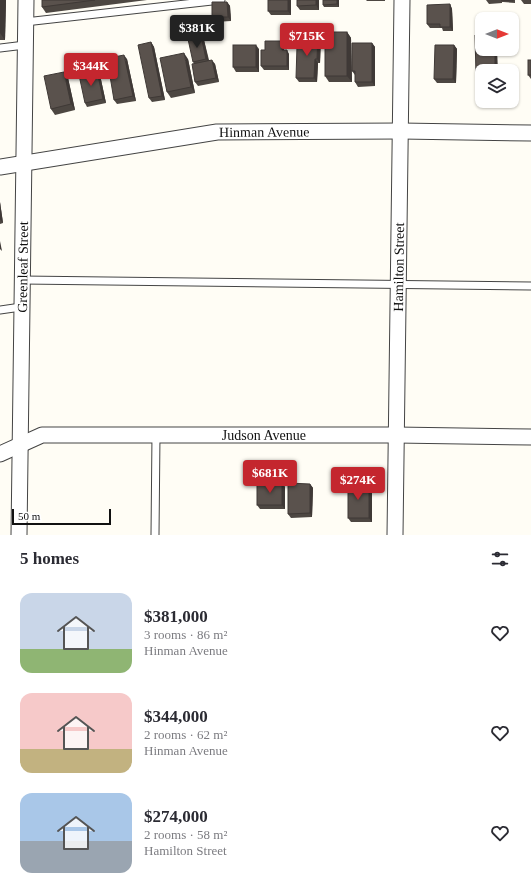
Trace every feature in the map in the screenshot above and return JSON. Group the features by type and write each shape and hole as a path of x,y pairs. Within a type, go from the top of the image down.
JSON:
{"street":[{"name":"Greenleaf Street","path":"19,535 26,0"},
{"name":"Hamilton Street","path":"395,535 402,0"},
{"name":"Hinman Avenue","path":"0,167 217,132 400,131 531,133"},
{"name":"Judson Avenue","path":"0,454 42,435 396,435 531,437"}],"lane":[{"path":"25,22 221,0"},
{"path":"0,48 25,45"},
{"path":"22,280 531,286"},
{"path":"0,310 22,307"},
{"path":"155,535 156,435"}],"building":[{"path":"42,0 95,0 42,7"},
{"path":"268,0 288,0 288,11 268,11"},
{"path":"297,0 316,0 316,5 297,6"},
{"path":"323,0 337,0 337,4 323,5"},
{"path":"212,2 227,2 228,17 212,17"},
{"path":"450,4 450,27 440,27 440,24 427,24 427,5"},
{"path":"306,32 318,32 317,59 315,59 314,78 296,78 297,46 305,47"},
{"path":"325,32 347,32 347,76 325,76"},
{"path":"201,36 206,59 193,62 188,39"},
{"path":"265,41 282,41 282,50 287,50 287,66 261,66 261,50 265,50"},
{"path":"151,42 162,96 149,98 138,45"},
{"path":"352,43 372,43 372,82 355,82 355,71 352,71"},
{"path":"233,45 256,45 256,67 233,67"},
{"path":"435,45 454,45 453,79 434,79"},
{"path":"184,53 191,87 167,92 160,58"},
{"path":"124,55 133,96 114,100 110,76 117,75 114,57"},
{"path":"476,56 495,56 495,64 476,64"},
{"path":"212,60 216,78 195,82 192,64"},
{"path":"528,60 531,60 531,75 528,75"},
{"path":"97,71 103,99 85,103 79,75"},
{"path":"64,72 71,104 51,109 44,76"},
{"path":"257,483 282,483 282,505 257,505"},
{"path":"288,483 310,484 310,513 288,514"},
{"path":"348,484 369,484 369,518 348,518"}]}
